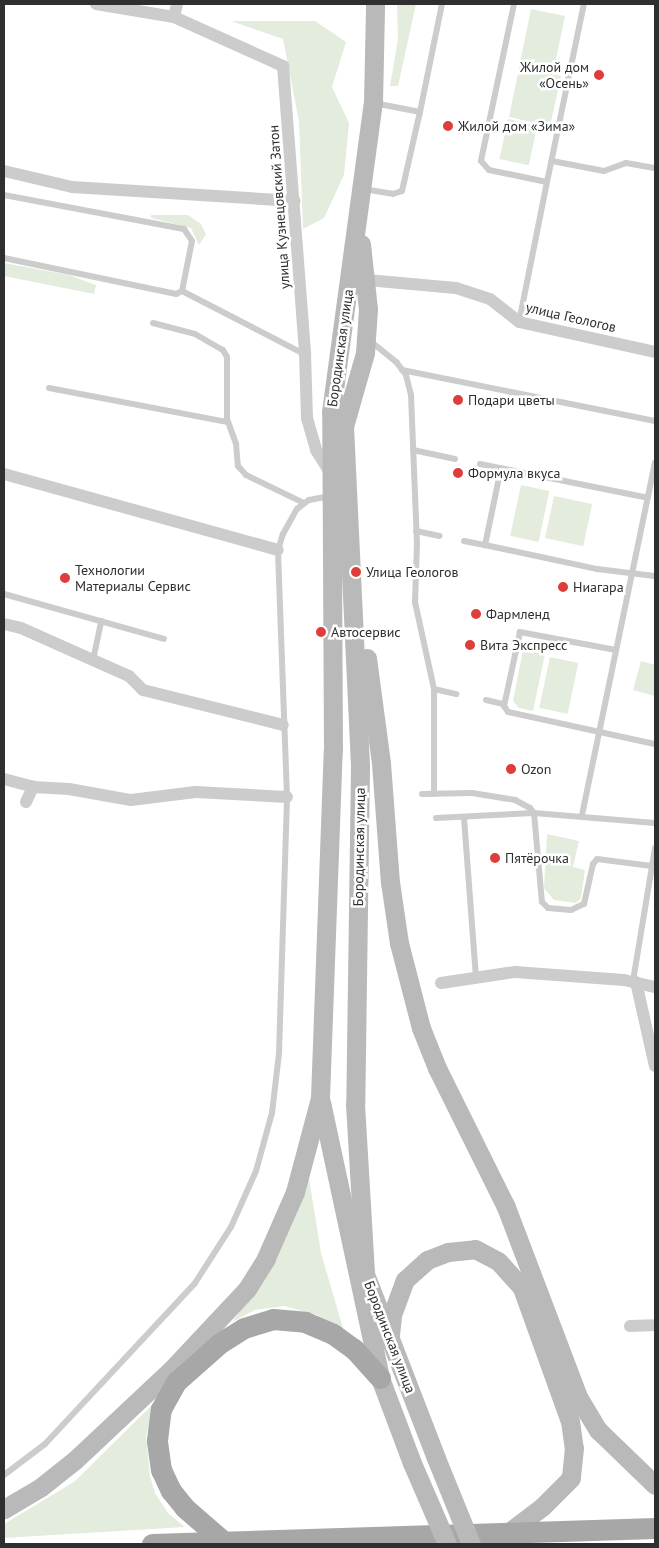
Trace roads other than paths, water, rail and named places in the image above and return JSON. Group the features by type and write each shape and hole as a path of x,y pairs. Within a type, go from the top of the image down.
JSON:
{"main road":[{"path":"224,1542 185,1508 171,1491 161,1470 157,1440 161,1409 176,1382 220,1343 244,1328 273,1319 305,1322 332,1334 354,1349 380,1378"},
{"path":"152,1544 655,1528"}],"street":[{"path":"96,4 176,10"},
{"name":"Бородинская улица","path":"320,1098 333,750 331,412 358,226 361,188 373,103 375,4"},
{"name":"улица Кузнецовский Затон","path":"176,10 283,66 295,201 309,431 316,450 330,472"},
{"path":"4,171 72,187 295,201"},
{"name":"Бородинская улица","path":"358,226 367,280 366,337 362,368 344,426 352,549 360,766 355,1104 365,1274 471,1544"},
{"name":"улица Геологов","path":"367,280 456,288 490,299 519,322 655,352"},
{"path":"4,474 278,550"},
{"path":"352,549 381,763 392,899 399,944 421,1028 437,1068 506,1207 578,1397 598,1430 655,1485"},
{"path":"4,624 21,628 129,676 143,690 283,725"},
{"path":"4,779 33,787 69,788 131,800 196,792 286,797"},
{"path":"26,802 33,787"},
{"path":"441,984 515,972 635,982 655,987"},
{"path":"635,982 655,1066"},
{"path":"320,1098 380,1378 412,1463 447,1544"},
{"path":"4,1508 41,1487 76,1460 171,1370 247,1289 266,1258 295,1192 320,1098"},
{"path":"389,1337 392,1315 405,1280 427,1260 448,1252 475,1249 498,1262 522,1288 570,1422 574,1448 571,1478 542,1507 509,1532"},
{"path":"630,1326 655,1325"}],"lane":[{"path":"361,188 393,194 402,191 442,4"},
{"path":"514,4 481,161 489,170 547,182"},
{"path":"519,322 584,4"},
{"path":"373,103 420,112"},
{"path":"552,161 604,171 629,163 655,168"},
{"path":"4,195 184,229 192,241 182,291"},
{"path":"4,258 176,294 182,291"},
{"path":"182,291 305,354"},
{"path":"152,324 195,334 223,350 227,357 228,422 242,472 304,503"},
{"path":"366,337 402,370 411,395 416,531 415,602 434,690 434,794"},
{"path":"402,370 655,421"},
{"path":"49,388 228,422"},
{"path":"413,450 455,459"},
{"path":"582,815 655,462"},
{"path":"480,464 648,498"},
{"path":"485,545 501,468"},
{"path":"4,1475 45,1444 172,1312 215,1253 246,1196 270,1121 277,1080 286,797 278,550 288,523 304,503 330,495"},
{"path":"416,531 439,536"},
{"path":"464,541 655,576"},
{"path":"4,594 164,639"},
{"path":"93,660 101,622"},
{"path":"503,704 520,632 616,650"},
{"path":"434,690 456,694"},
{"path":"486,700 503,704 508,712 600,730 655,744"},
{"path":"422,794 472,793 515,800 526,805 534,813 541,899 546,907 571,910 581,906 587,898 592,864 597,859 652,866"},
{"path":"436,818 534,813 582,815 655,823"},
{"path":"464,818 476,979"},
{"path":"635,982 655,848"}],"place":[{"name":"Жилой дом «Осень»","path":"599,75"},
{"name":"Жилой дом «Зима»","path":"448,126"},
{"name":"Подари цветы","path":"458,400"},
{"name":"Формула вкуса","path":"458,473"},
{"name":"Улица Геологов","path":"356,572"},
{"name":"Технологии Материалы Сервис","path":"65,578"},
{"name":"Ниагара","path":"563,587"},
{"name":"Фармленд","path":"476,614"},
{"name":"Автосервис","path":"321,632"},
{"name":"Вита Экспресс","path":"470,645"},
{"name":"Ozon","path":"511,769"},
{"name":"Пятёрочка","path":"495,858"}]}
